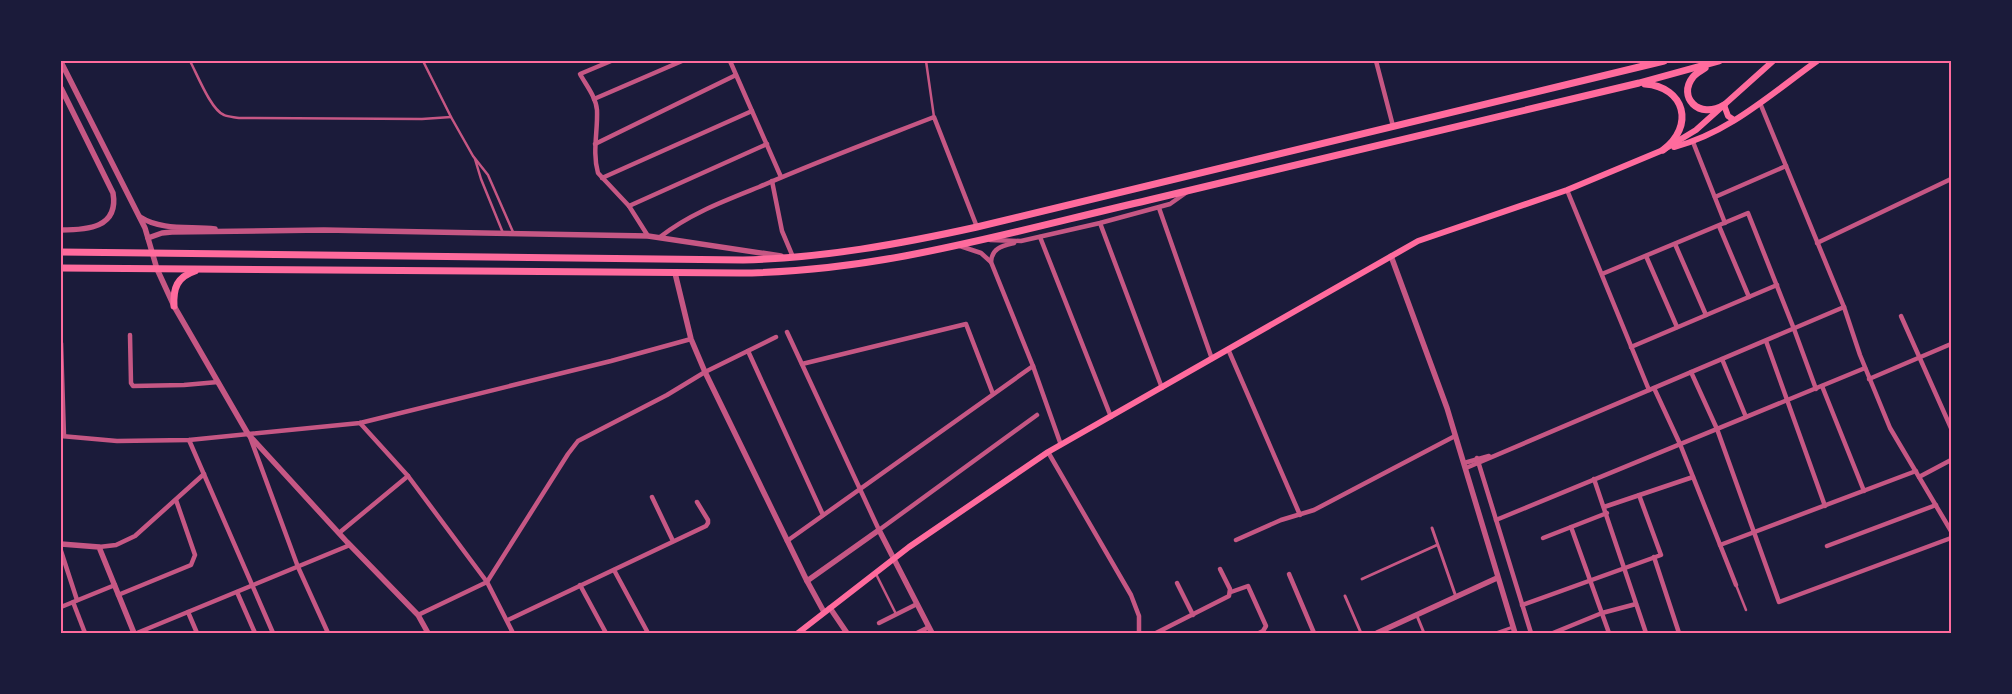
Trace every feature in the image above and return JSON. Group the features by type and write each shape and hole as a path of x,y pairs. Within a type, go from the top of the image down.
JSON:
{"main road":[{"path":"61,252 719,260 793,257 874,248 978,227 1664,61"},
{"path":"61,268 675,273 767,273 806,270 893,258 958,245 1188,192 1639,83 1719,61"},
{"path":"1663,150 1696,130 1773,61"},
{"path":"798,633 893,558 1048,452 1391,256 1427,237 1567,190 1663,150 1692,142 1734,120 1817,61"},
{"path":"1710,65 1694,76 1689,83 1690,98 1694,105 1701,110 1717,109 1724,104"},
{"path":"1639,83 1655,84 1664,88 1678,101 1682,110 1680,129 1676,138 1663,150"},
{"path":"1724,104 1725,112 1734,120"},
{"path":"174,306 174,292 178,280 200,269"}],"street":[{"path":"611,61 580,74 594,99 597,110 596,168 602,178 629,206 648,236"},
{"path":"594,99 682,61"},
{"path":"730,61 781,177"},
{"path":"1376,61 1394,126"},
{"path":"61,62 140,217 157,269 174,306 248,434 298,567 328,633"},
{"path":"595,144 736,75"},
{"path":"61,88 113,192 114,199 108,217 100,224 88,229 61,230"},
{"path":"1760,103 1844,308 1865,368 1890,428 1949,524 1951,531"},
{"path":"602,178 752,110"},
{"path":"660,237 694,215 781,177 934,117 978,227"},
{"path":"1692,142 1725,223"},
{"path":"629,206 767,144"},
{"path":"1715,197 1786,166"},
{"path":"1817,242 1951,179"},
{"path":"148,238 162,233 324,230 648,236 793,257 782,231 772,181"},
{"path":"1567,190 1632,347 1651,389 1680,444 1736,585"},
{"path":"990,262 993,252 998,248 1159,208 1170,204 1188,192"},
{"path":"1159,208 1212,359"},
{"path":"1602,274 1748,213 1816,389"},
{"path":"140,217 152,223 165,226 237,231"},
{"path":"1100,223 1162,388"},
{"path":"1719,226 1749,297"},
{"path":"1040,238 1111,417"},
{"path":"983,239 1021,241"},
{"path":"1675,244 1706,315"},
{"path":"958,245 981,253 990,262 1033,366 1061,445"},
{"path":"1391,256 1465,466 1514,630 1496,633"},
{"path":"1646,256 1677,327"},
{"path":"675,273 691,339 704,372 807,581 827,610 847,633"},
{"path":"1632,347 1777,285"},
{"path":"1465,466 1844,308"},
{"path":"1901,316 1951,428"},
{"path":"802,364 966,324 993,394"},
{"path":"787,332 879,530 932,633"},
{"path":"130,335 131,382 134,386 218,382"},
{"path":"418,615 487,582 578,441 667,395 704,372 776,337"},
{"path":"61,343 63,436 117,441 189,440 360,423 611,361 691,339"},
{"path":"1766,340 1825,506"},
{"path":"1870,379 1951,344"},
{"path":"1228,350 1300,514"},
{"path":"748,351 823,515"},
{"path":"1722,359 1746,417"},
{"path":"787,541 1033,366"},
{"path":"1496,520 1865,368"},
{"path":"1691,372 1717,429 1779,602 1951,538"},
{"path":"1822,386 1864,491"},
{"path":"807,581 1038,415"},
{"path":"360,423 408,476 487,582 513,633"},
{"path":"248,434 350,546 418,615 428,633"},
{"path":"1236,540 1281,520 1314,510 1455,436"},
{"path":"189,440 273,633"},
{"path":"1048,452 1131,595 1139,616 1140,633"},
{"path":"1919,476 1951,460"},
{"path":"1478,461 1531,633"},
{"path":"1720,545 1916,471"},
{"path":"61,544 98,547 116,545 130,539 204,474"},
{"path":"339,533 408,476"},
{"path":"1604,506 1693,477"},
{"path":"1594,479 1646,633"},
{"path":"1522,605 1661,555 1639,495"},
{"path":"652,497 673,541"},
{"path":"118,594 191,565 194,561 176,500"},
{"path":"508,620 708,523 697,502"},
{"path":"1826,546 1936,505"},
{"path":"1542,538 1606,513"},
{"path":"1570,527 1609,633"},
{"path":"1432,528 1456,597"},
{"path":"1362,579 1437,545"},
{"path":"98,547 136,633 350,546"},
{"path":"61,551 85,633"},
{"path":"1654,557 1679,633"},
{"path":"1220,569 1231,592"},
{"path":"614,570 648,633"},
{"path":"1289,574 1314,633"},
{"path":"1377,633 1497,578"},
{"path":"1177,582 1193,615"},
{"path":"61,607 114,585"},
{"path":"580,585 606,633"},
{"path":"1156,633 1229,596 1231,592 1248,586 1266,626 1259,633"},
{"path":"237,592 255,633"},
{"path":"1345,596 1361,633"},
{"path":"879,623 917,604"},
{"path":"1552,633 1602,613 1636,604"},
{"path":"188,612 197,633"},
{"path":"1416,615 1424,633"},
{"path":"917,633 929,626"}],"lane":[{"path":"190,61 212,104 218,112 225,116 240,118 422,119 451,117"},
{"path":"423,61 451,117 474,156 488,175 514,234"},
{"path":"926,61 934,117"},
{"path":"474,156 481,179 504,234"},
{"path":"875,572 896,615"},
{"path":"1736,585 1746,610"}]}
